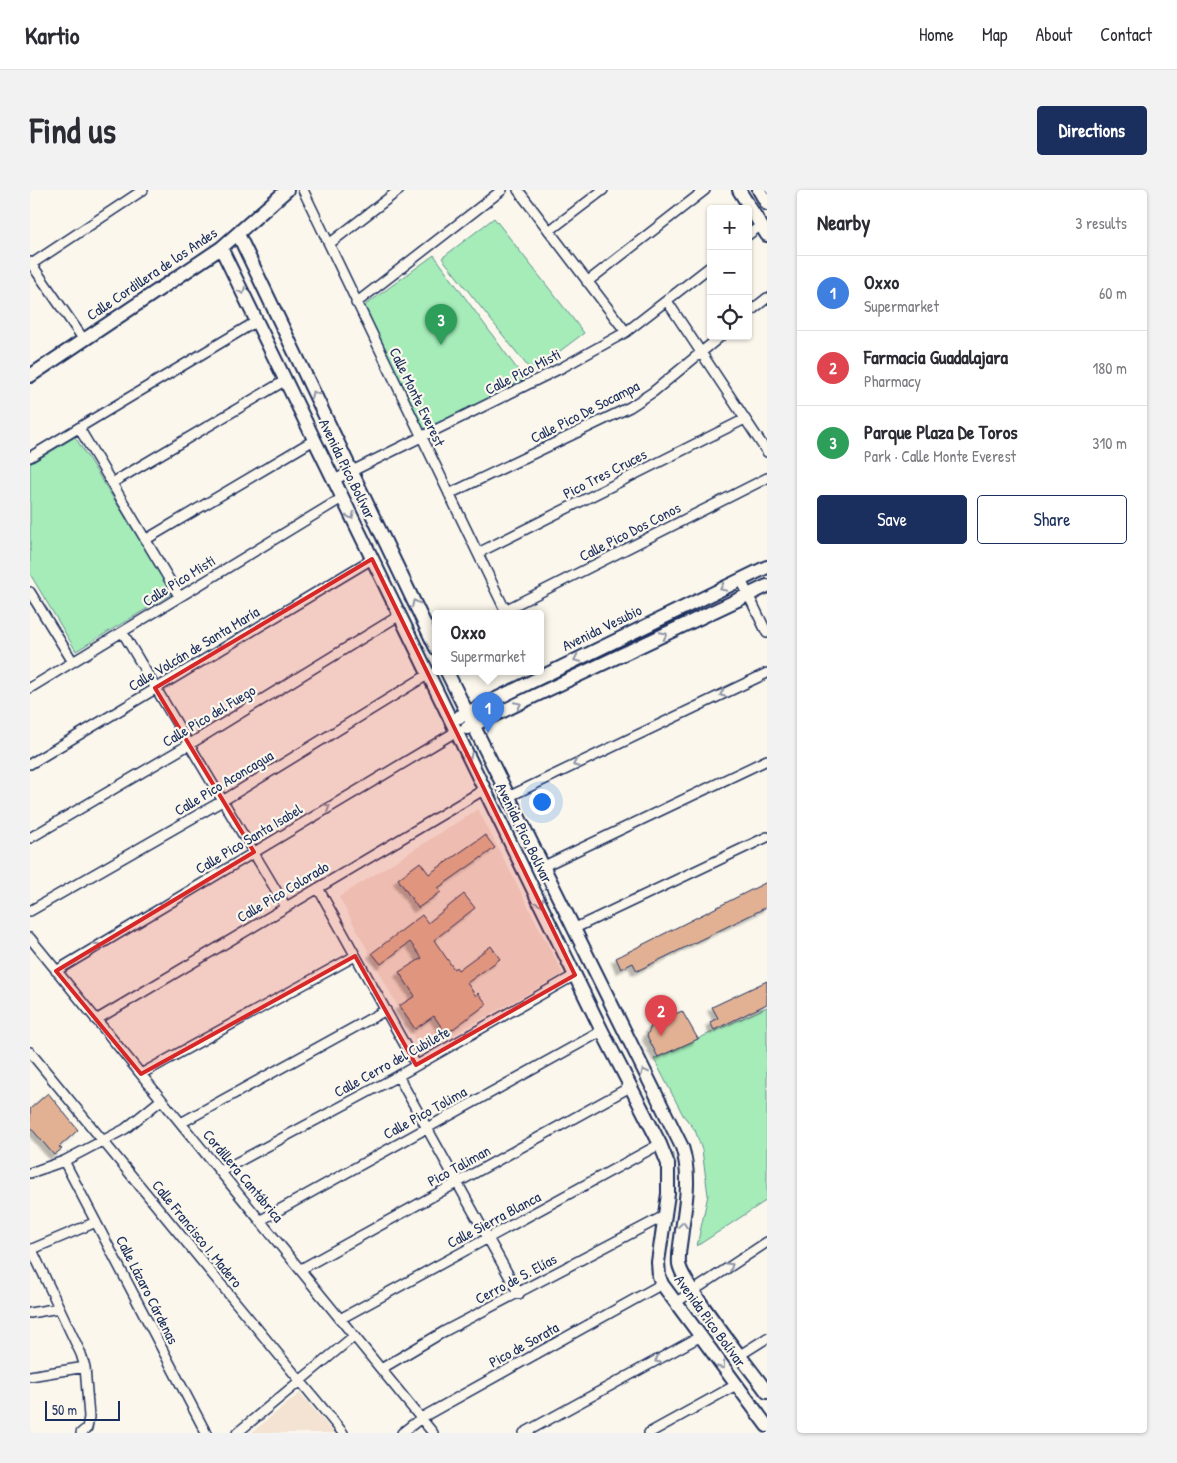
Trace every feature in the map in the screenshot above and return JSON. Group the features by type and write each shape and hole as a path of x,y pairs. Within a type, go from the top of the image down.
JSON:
{"street":[{"path":"84,340 30,264 143,190"},
{"name":"Calle Cordillera de los Andes","path":"30,376 221,248 287,190"},
{"name":"Calle Monte Everest","path":"303,190 505,610"},
{"path":"329,244 400,190"},
{"path":"356,303 502,190"},
{"path":"518,190 626,332"},
{"path":"549,231 603,190"},
{"path":"587,282 705,190"},
{"path":"740,190 764,231"},
{"path":"759,190 767,204"},
{"name":"Avenida Pico Bolívar","path":"238,234 432,640"},
{"name":"Avenida Pico Bolívar","path":"221,248 602,1031 660,1144 669,1173 666,1215 658,1262 659,1276 662,1284 767,1426"},
{"name":"Calle Pico Misti","path":"334,480 564,367 626,332 707,269"},
{"path":"752,310 767,298"},
{"path":"667,301 767,452"},
{"path":"30,457 256,321"},
{"name":"Calle Pico De Socampa","path":"449,494 630,407 653,392 716,340"},
{"path":"112,483 286,380"},
{"name":"Pico Tres Cruces","path":"478,553 745,419"},
{"path":"79,428 179,596"},
{"path":"145,540 314,440"},
{"name":"Calle Pico Dos Conos","path":"510,610 767,478"},
{"name":"Calle Pico Misti","path":"30,688 342,498"},
{"name":"Calle Volcán de Santa María","path":"30,764 372,559"},
{"name":"Avenida Vesubio","path":"544,671 767,567"},
{"path":"741,580 767,633"},
{"path":"455,726 473,727 767,586"},
{"path":"30,592 34,608 73,662"},
{"name":"Calle Pico del Fuego","path":"30,838 190,744 400,615"},
{"path":"122,633 224,800 286,907"},
{"path":"508,797 767,673"},
{"name":"Calle Pico Aconcagua","path":"30,911 224,800 429,674"},
{"name":"Avenida Pico Bolívar","path":"448,675 682,1147 688,1171 688,1184 680,1264 692,1290 767,1392"},
{"name":"Avenida Vesubio","path":"455,726 466,713 535,675"},
{"name":"Calle Pico Santa Isabel","path":"56,971 254,852 455,726"},
{"path":"542,867 767,760"},
{"name":"Calle Pico Colorado","path":"96,1020 485,789"},
{"path":"573,929 767,836"},
{"path":"318,888 416,1065"},
{"name":"Cordillera Cantábrica","path":"30,938 433,1433"},
{"path":"141,1074 355,956"},
{"name":"Calle Cerro del Cubilete","path":"221,1171 398,1076 575,975"},
{"path":"181,1123 386,1010"},
{"name":"Calle Pico Tolima","path":"261,1220 602,1031"},
{"name":"Calle Francisco I. Madero","path":"30,1052 343,1433"},
{"path":"398,1076 519,1294"},
{"name":"Pico Taliman","path":"301,1269 630,1087"},
{"path":"30,1173 64,1161 104,1141 125,1129 161,1100"},
{"name":"Calle Sierra Blanca","path":"340,1319 660,1144"},
{"name":"Calle Lázaro Cárdenas","path":"64,1161 206,1433"},
{"name":"Cerro de S. Elías","path":"381,1369 445,1331 519,1294 666,1215"},
{"path":"84,1431 89,1417 84,1367 72,1333 31,1250 96,1222"},
{"path":"675,1303 767,1242"},
{"name":"Pico de Sorata","path":"402,1433 421,1418 662,1284"},
{"path":"30,1313 59,1308"},
{"path":"236,1433 354,1336"},
{"path":"524,1433 700,1336"},
{"path":"740,1355 767,1338"},
{"path":"30,1376 84,1367"},
{"path":"649,1433 736,1385"}],"highlighted area":[{"path":"372,559 575,975 416,1065 355,956 141,1074 56,971 254,852 155,688"}],"shaded area":[{"path":"478,809 563,974 422,1052 339,897"},
{"path":"300,1393 334,1433 251,1433"}],"green space":[{"path":"494,218 584,333 532,372 442,258"},
{"path":"434,255 528,384 424,433 364,306"},
{"path":"75,437 173,593 76,651 30,574 30,464"},
{"path":"767,1007 767,1200 697,1246 708,1195 702,1150 695,1130 683,1115 654,1059"}],"building":[{"path":"485,835 495,848 438,888 441,892 418,908 398,879 420,862 429,874"},
{"path":"767,882 767,907 637,971 633,963 621,969 616,958"},
{"path":"464,894 475,908 434,940 454,969 456,967 458,970 491,946 500,959 467,983 476,996 478,993 487,1004 446,1034 434,1016 415,1029 399,1006 415,996 399,972 422,958 410,942 381,964 372,953 422,915 428,923"},
{"path":"767,981 767,1004 714,1030 710,1022 718,1018 712,1007"},
{"path":"682,1011 698,1039 658,1057 647,1036 652,1024"},
{"path":"48,1093 78,1130 59,1147 62,1149 54,1155 30,1127 30,1109"}],"place":[{"name":"Parque Plaza De Toros","path":"441,345"},
{"name":"Oxxo","path":"488,733"},
{"name":"Farmacia Guadalajara","path":"661,1036"}]}
